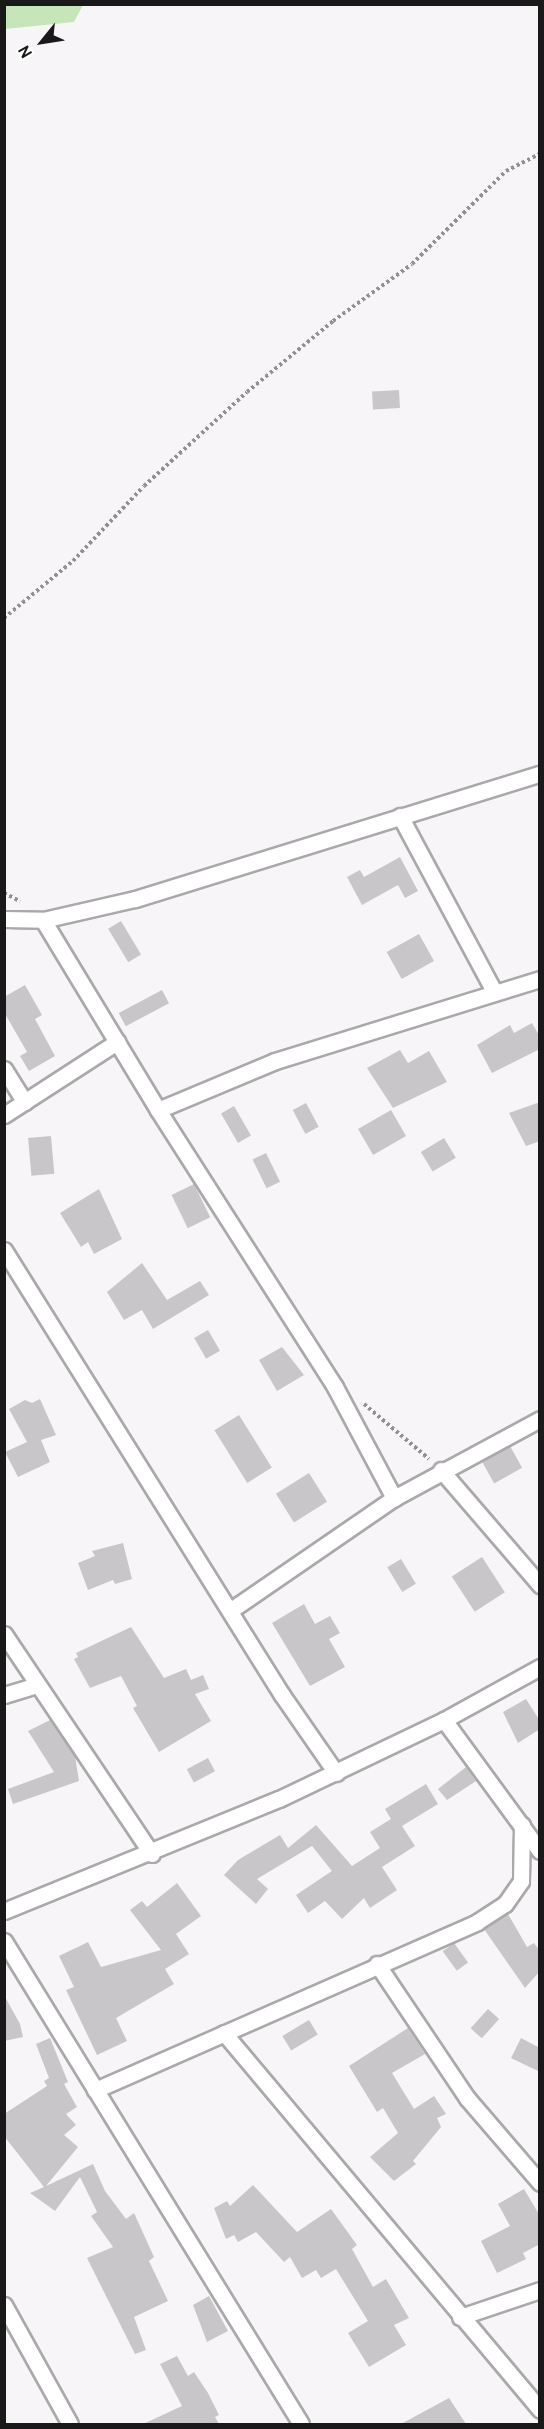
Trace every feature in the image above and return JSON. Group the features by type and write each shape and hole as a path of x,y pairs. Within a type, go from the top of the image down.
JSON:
{"street":[{"path":"4,919 44,920 187,885 400,816 540,774"},
{"path":"400,816 494,991"},
{"path":"44,920 158,1110 335,1387 394,1498"},
{"path":"158,1110 274,1061 494,991 540,980"},
{"path":"4,1115 117,1042"},
{"path":"4,1069 26,1101"},
{"path":"4,1250 282,1695 336,1773"},
{"path":"231,1610 394,1498 441,1470 540,1419"},
{"path":"441,1470 540,1584"},
{"path":"4,1634 36,1685 152,1854"},
{"path":"4,1911 152,1854 336,1773 444,1720 540,1667"},
{"path":"4,1695 36,1685"},
{"path":"444,1720 540,1851"},
{"path":"95,2090 377,1964 477,1922 505,1904 521,1881 522,1825"},
{"path":"4,1941 301,2424"},
{"path":"377,1964 467,2098 540,2183"},
{"path":"224,2033 540,2410"},
{"path":"460,2317 540,2290"},
{"path":"4,2305 70,2424"}],"path":[{"path":"4,618 73,561 144,486 247,392 333,321 412,264 506,171 540,154"},
{"path":"335,1387 374,1412 441,1470"}],"green space":[{"path":"5,4 83,5 74,22 5,29"}],"building":[{"path":"399,390 400,408 373,409 372,391"},
{"path":"400,857 418,891 405,898 398,885 362,905 347,877 360,870 364,877"},
{"path":"121,921 141,954 128,962 108,929"},
{"path":"419,934 434,961 402,979 387,952"},
{"path":"25,985 42,1015 35,1019 55,1056 29,1071 20,1056 27,1052 4,1012 4,997"},
{"path":"162,990 169,1003 126,1026 119,1013"},
{"path":"532,1023 540,1037 540,1049 492,1073 477,1045 510,1025 514,1033"},
{"path":"400,1050 408,1063 429,1051 447,1082 393,1108 367,1068"},
{"path":"540,1102 540,1141 526,1146 509,1113"},
{"path":"306,1103 319,1127 305,1134 293,1110"},
{"path":"234,1106 251,1135 238,1143 221,1114"},
{"path":"391,1110 406,1136 373,1155 358,1129"},
{"path":"51,1136 54,1174 31,1176 28,1138"},
{"path":"444,1138 456,1158 433,1172 421,1152"},
{"path":"266,1153 280,1182 267,1188 253,1160"},
{"path":"194,1184 210,1217 188,1228 172,1195"},
{"path":"99,1189 122,1239 94,1254 88,1242 81,1247 60,1213"},
{"path":"142,1263 167,1300 200,1281 209,1295 153,1329 142,1310 124,1320 107,1292"},
{"path":"208,1330 220,1351 206,1359 194,1338"},
{"path":"282,1347 304,1375 277,1391 259,1360"},
{"path":"40,1399 56,1435 41,1440 50,1462 18,1477 5,1452 27,1442 9,1409 25,1400 32,1403"},
{"path":"239,1415 272,1468 247,1483 214,1430"},
{"path":"510,1446 522,1468 494,1483 482,1462"},
{"path":"309,1473 327,1502 294,1523 276,1494"},
{"path":"123,1543 132,1579 115,1584 113,1580 88,1590 78,1563 95,1556 92,1551"},
{"path":"482,1557 505,1592 475,1612 452,1577"},
{"path":"401,1559 416,1584 402,1592 387,1567"},
{"path":"304,1604 315,1624 330,1616 340,1633 329,1639 345,1667 310,1686 272,1623"},
{"path":"131,1627 164,1678 186,1669 191,1680 203,1675 209,1689 195,1694 211,1721 159,1752 133,1708 137,1706 121,1676 90,1688 74,1659 78,1657 76,1653"},
{"path":"526,1699 540,1721 540,1729 518,1743 503,1712"},
{"path":"50,1720 75,1756 79,1781 13,1804 8,1789 54,1772 28,1731"},
{"path":"208,1758 215,1771 194,1783 187,1769"},
{"path":"466,1767 476,1781 447,1800 438,1789"},
{"path":"426,1784 438,1804 402,1826 415,1846 382,1867 397,1890 370,1908 364,1898 342,1919 325,1901 308,1913 296,1895 332,1871 312,1846 257,1879 268,1889 256,1904 224,1875 238,1860 280,1835 288,1848 316,1825 352,1866 380,1848 370,1832 391,1819 385,1809"},
{"path":"177,1883 201,1916 176,1934 189,1954 165,1969 174,1984 116,2018 127,2041 97,2055 66,1990 74,1987 59,1956 88,1942 101,1967 161,1950 130,1910 142,1901 147,1907"},
{"path":"508,1914 527,1947 534,1943 540,1951 540,1971 525,1988 484,1929"},
{"path":"454,1943 468,1962 457,1971 443,1951"},
{"path":"4,1995 20,2024 23,2037 4,2041"},
{"path":"488,2009 499,2019 482,2038 471,2028"},
{"path":"309,2020 318,2035 291,2051 282,2036"},
{"path":"408,2028 425,2054 392,2073 414,2109 434,2096 446,2114 437,2118 441,2127 413,2161 416,2164 394,2181 370,2157 398,2133 383,2108 377,2112 349,2066"},
{"path":"50,2038 68,2082 64,2084 77,2107 66,2114 76,2125 64,2135 78,2147 46,2186 93,2164 105,2191 126,2219 134,2213 154,2257 149,2261 168,2301 134,2317 146,2350 135,2354 87,2258 113,2247 91,2216 97,2212 80,2177 55,2211 30,2193 44,2187 4,2136 4,2114 47,2086 44,2081 49,2078 36,2044"},
{"path":"521,2038 540,2048 540,2072 511,2058"},
{"path":"253,2185 297,2232 331,2209 357,2245 352,2249 373,2287 386,2279 409,2318 394,2325 406,2345 369,2367 348,2333 368,2321 336,2269 321,2278 316,2270 302,2278 290,2257 284,2262 256,2232 238,2242 234,2235 226,2239 214,2208 227,2201 230,2206"},
{"path":"524,2189 540,2216 540,2244 523,2253 526,2259 497,2273 481,2241 510,2226 498,2204"},
{"path":"209,2296 228,2331 207,2342 193,2305"},
{"path":"177,2356 188,2376 194,2372 208,2393 219,2415 215,2417 219,2424 143,2424 182,2406 160,2364"},
{"path":"449,2398 466,2424 401,2424"}]}
